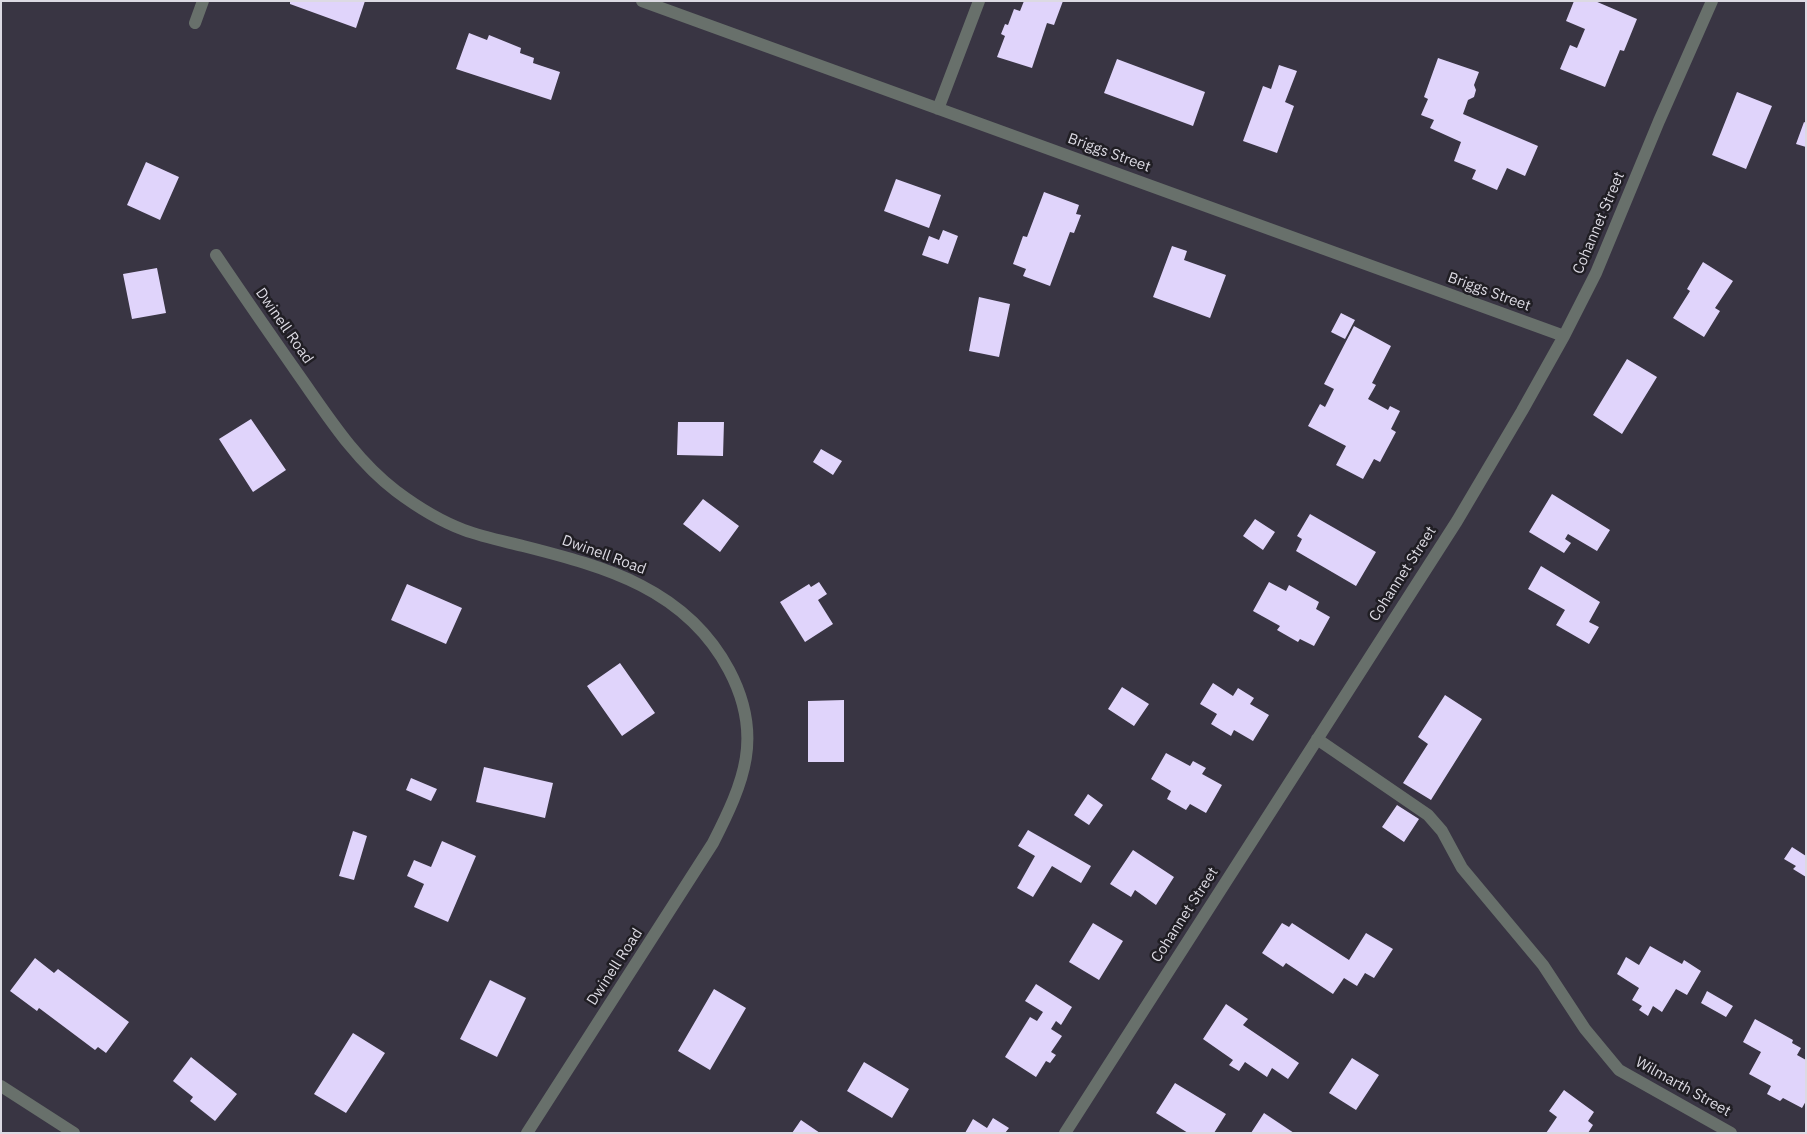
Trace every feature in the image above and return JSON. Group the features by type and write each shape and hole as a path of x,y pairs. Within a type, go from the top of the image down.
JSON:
{"street":[{"path":"194,23 203,1"},
{"name":"Briggs Street","path":"642,1 1564,336"},
{"path":"938,109 980,1"},
{"name":"Cohannet Street","path":"1065,1133 1479,485 1564,336 1596,273 1659,121 1712,1"},
{"name":"Dwinell Road","path":"216,255 335,428 374,471 395,490 439,518 462,529 491,539 586,564 619,575 650,589 687,616 703,631 723,658 738,688 747,719 747,750 740,783 728,813 713,844 527,1133"},
{"name":"Wilmarth Street","path":"1317,739 1428,814 1442,831 1462,868 1543,965 1585,1029 1619,1070 1732,1133"},
{"path":"1,1086 74,1133"}],"building":[{"path":"290,1 365,1 356,28 290,4"},
{"path":"1024,1 1063,1 1054,25 1047,23 1032,68 997,57 1005,36 1001,34 1005,24 1008,25 1014,9 1020,11"},
{"path":"1574,1 1595,1 1637,19 1624,51 1620,50 1605,87 1560,69 1570,45 1577,48 1585,29 1566,21"},
{"path":"469,33 487,40 489,35 521,48 520,53 534,58 533,63 560,72 551,100 456,69"},
{"path":"1438,58 1479,72 1474,85 1476,90 1474,97 1468,100 1463,114 1538,146 1525,176 1507,168 1497,190 1472,179 1476,170 1454,161 1461,142 1430,128 1434,120 1421,115 1428,99 1424,97"},
{"path":"1117,59 1205,92 1193,126 1104,93"},
{"path":"1279,65 1297,71 1285,102 1294,106 1277,153 1243,141 1263,86 1271,89"},
{"path":"1737,92 1772,106 1746,169 1712,155"},
{"path":"1804,122 1806,123 1806,147 1796,144"},
{"path":"146,162 179,177 160,220 127,205"},
{"path":"896,179 941,195 929,228 884,211"},
{"path":"1044,192 1079,205 1076,214 1081,215 1074,233 1070,232 1050,286 1023,276 1026,269 1013,264 1023,236 1027,237"},
{"path":"943,230 958,236 948,264 922,255 929,236 939,240"},
{"path":"1172,246 1187,251 1184,260 1226,275 1210,318 1153,297"},
{"path":"1703,262 1733,281 1715,308 1720,311 1704,337 1673,318 1690,291 1687,289"},
{"path":"157,268 166,313 132,319 123,274"},
{"path":"979,297 1010,304 999,357 969,351"},
{"path":"1341,313 1355,320 1345,339 1331,332"},
{"path":"1354,326 1391,346 1372,383 1376,385 1368,399 1388,410 1390,406 1400,411 1391,429 1396,432 1380,462 1374,459 1363,479 1336,465 1346,446 1308,426 1320,404 1325,407 1334,389 1324,384"},
{"path":"1627,359 1657,377 1622,434 1593,415"},
{"path":"251,419 286,470 253,492 219,439"},
{"path":"678,422 724,422 723,456 677,455"},
{"path":"821,449 842,461 833,475 813,462"},
{"path":"1552,494 1610,530 1597,551 1568,534 1565,539 1571,543 1564,553 1529,532"},
{"path":"703,499 739,526 720,552 683,524"},
{"path":"1310,514 1376,552 1356,586 1296,551 1302,539 1297,536"},
{"path":"1255,519 1275,532 1263,550 1243,536"},
{"path":"1541,566 1600,602 1589,622 1599,627 1589,644 1556,625 1565,610 1528,589"},
{"path":"819,582 827,594 818,600 833,624 805,642 780,602 809,584 811,587"},
{"path":"1269,582 1286,591 1289,585 1319,602 1316,609 1330,617 1314,646 1300,639 1298,642 1277,630 1280,626 1253,611"},
{"path":"407,584 462,608 446,644 391,620"},
{"path":"620,663 655,713 622,736 587,686"},
{"path":"1213,683 1233,696 1238,688 1254,698 1250,704 1269,715 1253,741 1234,730 1231,736 1211,724 1217,714 1200,704"},
{"path":"1122,687 1149,704 1134,726 1108,709"},
{"path":"1445,695 1482,719 1431,800 1403,783 1428,744 1418,737"},
{"path":"844,700 844,762 808,762 808,701"},
{"path":"1166,753 1190,766 1193,761 1206,768 1202,774 1222,785 1206,813 1190,804 1186,810 1167,799 1171,791 1151,779"},
{"path":"484,767 553,783 545,818 476,802"},
{"path":"411,778 437,789 431,801 406,790"},
{"path":"1088,794 1103,805 1089,825 1074,815"},
{"path":"1397,805 1419,819 1404,842 1382,827"},
{"path":"1028,830 1091,866 1081,883 1052,866 1033,897 1017,888 1035,856 1018,846"},
{"path":"353,831 367,836 354,880 339,876"},
{"path":"442,841 476,856 448,922 414,907 424,884 407,876 414,860 431,867"},
{"path":"1792,847 1806,856 1806,877 1793,869 1796,866 1784,859"},
{"path":"1133,850 1174,877 1156,905 1135,890 1131,897 1110,884"},
{"path":"1093,923 1123,941 1099,980 1069,962"},
{"path":"1282,923 1289,927 1292,923 1349,960 1366,933 1393,949 1374,978 1365,973 1357,986 1344,978 1333,994 1286,963 1283,967 1262,953"},
{"path":"1650,946 1682,964 1684,960 1701,971 1687,995 1676,989 1662,1012 1653,1006 1648,1016 1639,1010 1642,1006 1632,1000 1639,988 1617,974 1626,957 1639,965"},
{"path":"35,958 54,973 58,969 129,1022 106,1053 98,1047 95,1050 39,1008 37,1011 10,991"},
{"path":"490,980 526,998 497,1057 460,1039"},
{"path":"1036,984 1072,1007 1061,1025 1056,1021 1051,1029 1062,1036 1051,1052 1056,1055 1050,1063 1046,1061 1036,1077 1005,1057 1030,1017 1037,1021 1043,1012 1025,1001"},
{"path":"714,989 746,1008 710,1070 678,1051"},
{"path":"1707,991 1733,1006 1726,1017 1701,1003"},
{"path":"1226,1004 1248,1019 1243,1025 1299,1063 1288,1079 1272,1068 1267,1077 1245,1062 1239,1071 1229,1065 1233,1060 1203,1039"},
{"path":"1755,1019 1793,1040 1792,1043 1801,1048 1797,1055 1806,1060 1806,1101 1802,1108 1783,1098 1780,1101 1767,1094 1771,1086 1749,1074 1761,1052 1743,1042"},
{"path":"353,1033 385,1053 346,1113 314,1094"},
{"path":"191,1057 237,1094 215,1121 190,1101 193,1097 173,1081"},
{"path":"1352,1058 1379,1075 1356,1110 1329,1093"},
{"path":"864,1062 909,1089 892,1118 847,1091"},
{"path":"1175,1083 1226,1114 1214,1133 1188,1133 1156,1113"},
{"path":"1564,1090 1594,1112 1588,1121 1593,1125 1588,1133 1546,1133 1557,1117 1549,1111"},
{"path":"1264,1113 1294,1133 1251,1133"},
{"path":"993,1118 1009,1128 1005,1133 965,1133 973,1119 987,1128"},
{"path":"801,1120 820,1133 792,1133"}]}
